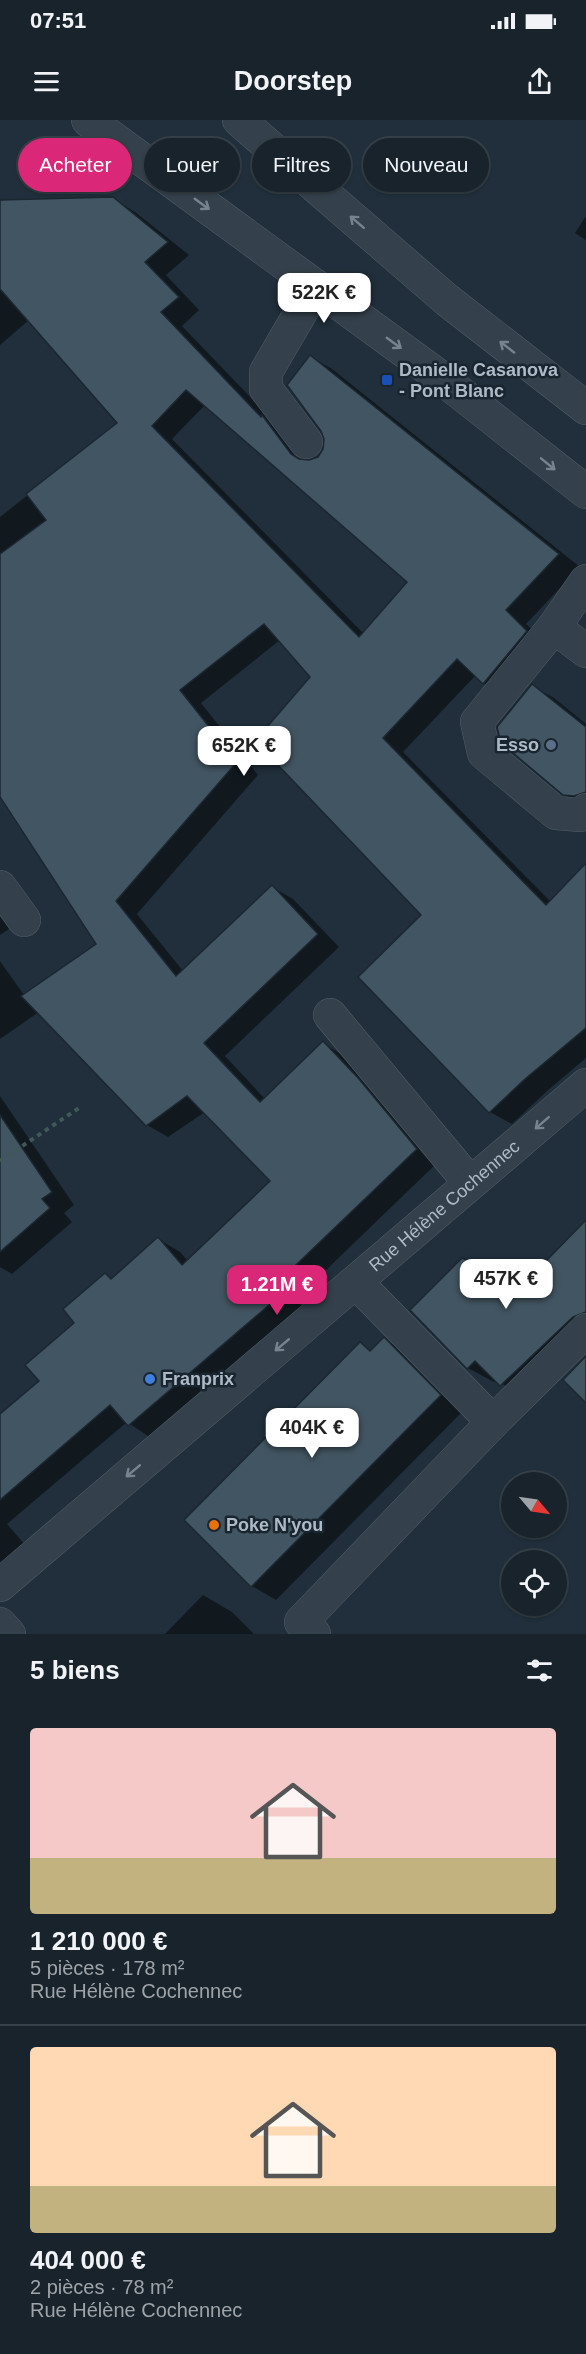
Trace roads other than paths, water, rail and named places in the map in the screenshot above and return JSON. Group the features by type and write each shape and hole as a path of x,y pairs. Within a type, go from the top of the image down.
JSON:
{"street":[{"path":"88,120 440,377 586,492"},
{"path":"239,120 447,300 586,408"},
{"path":"306,442 266,389 266,372 316,286"},
{"path":"586,581 554,627 477,722 484,753 556,813 580,815 586,810"},
{"path":"554,627 586,651"},
{"path":"0,888 24,920"},
{"path":"330,1015 470,1184"},
{"name":"Rue Hélène Cochennec","path":"0,1585 586,1084"},
{"path":"356,1282 493,1422"},
{"path":"314,1634 301,1622 493,1422 586,1330"},
{"path":"0,1623 9,1634"}],"place":[{"name":"Danielle Casanova - Pont Blanc","path":"387,380"},
{"name":"Esso","path":"551,745"},
{"name":"Franprix","path":"150,1379"},
{"name":"Poke N'you","path":"214,1525"}]}
